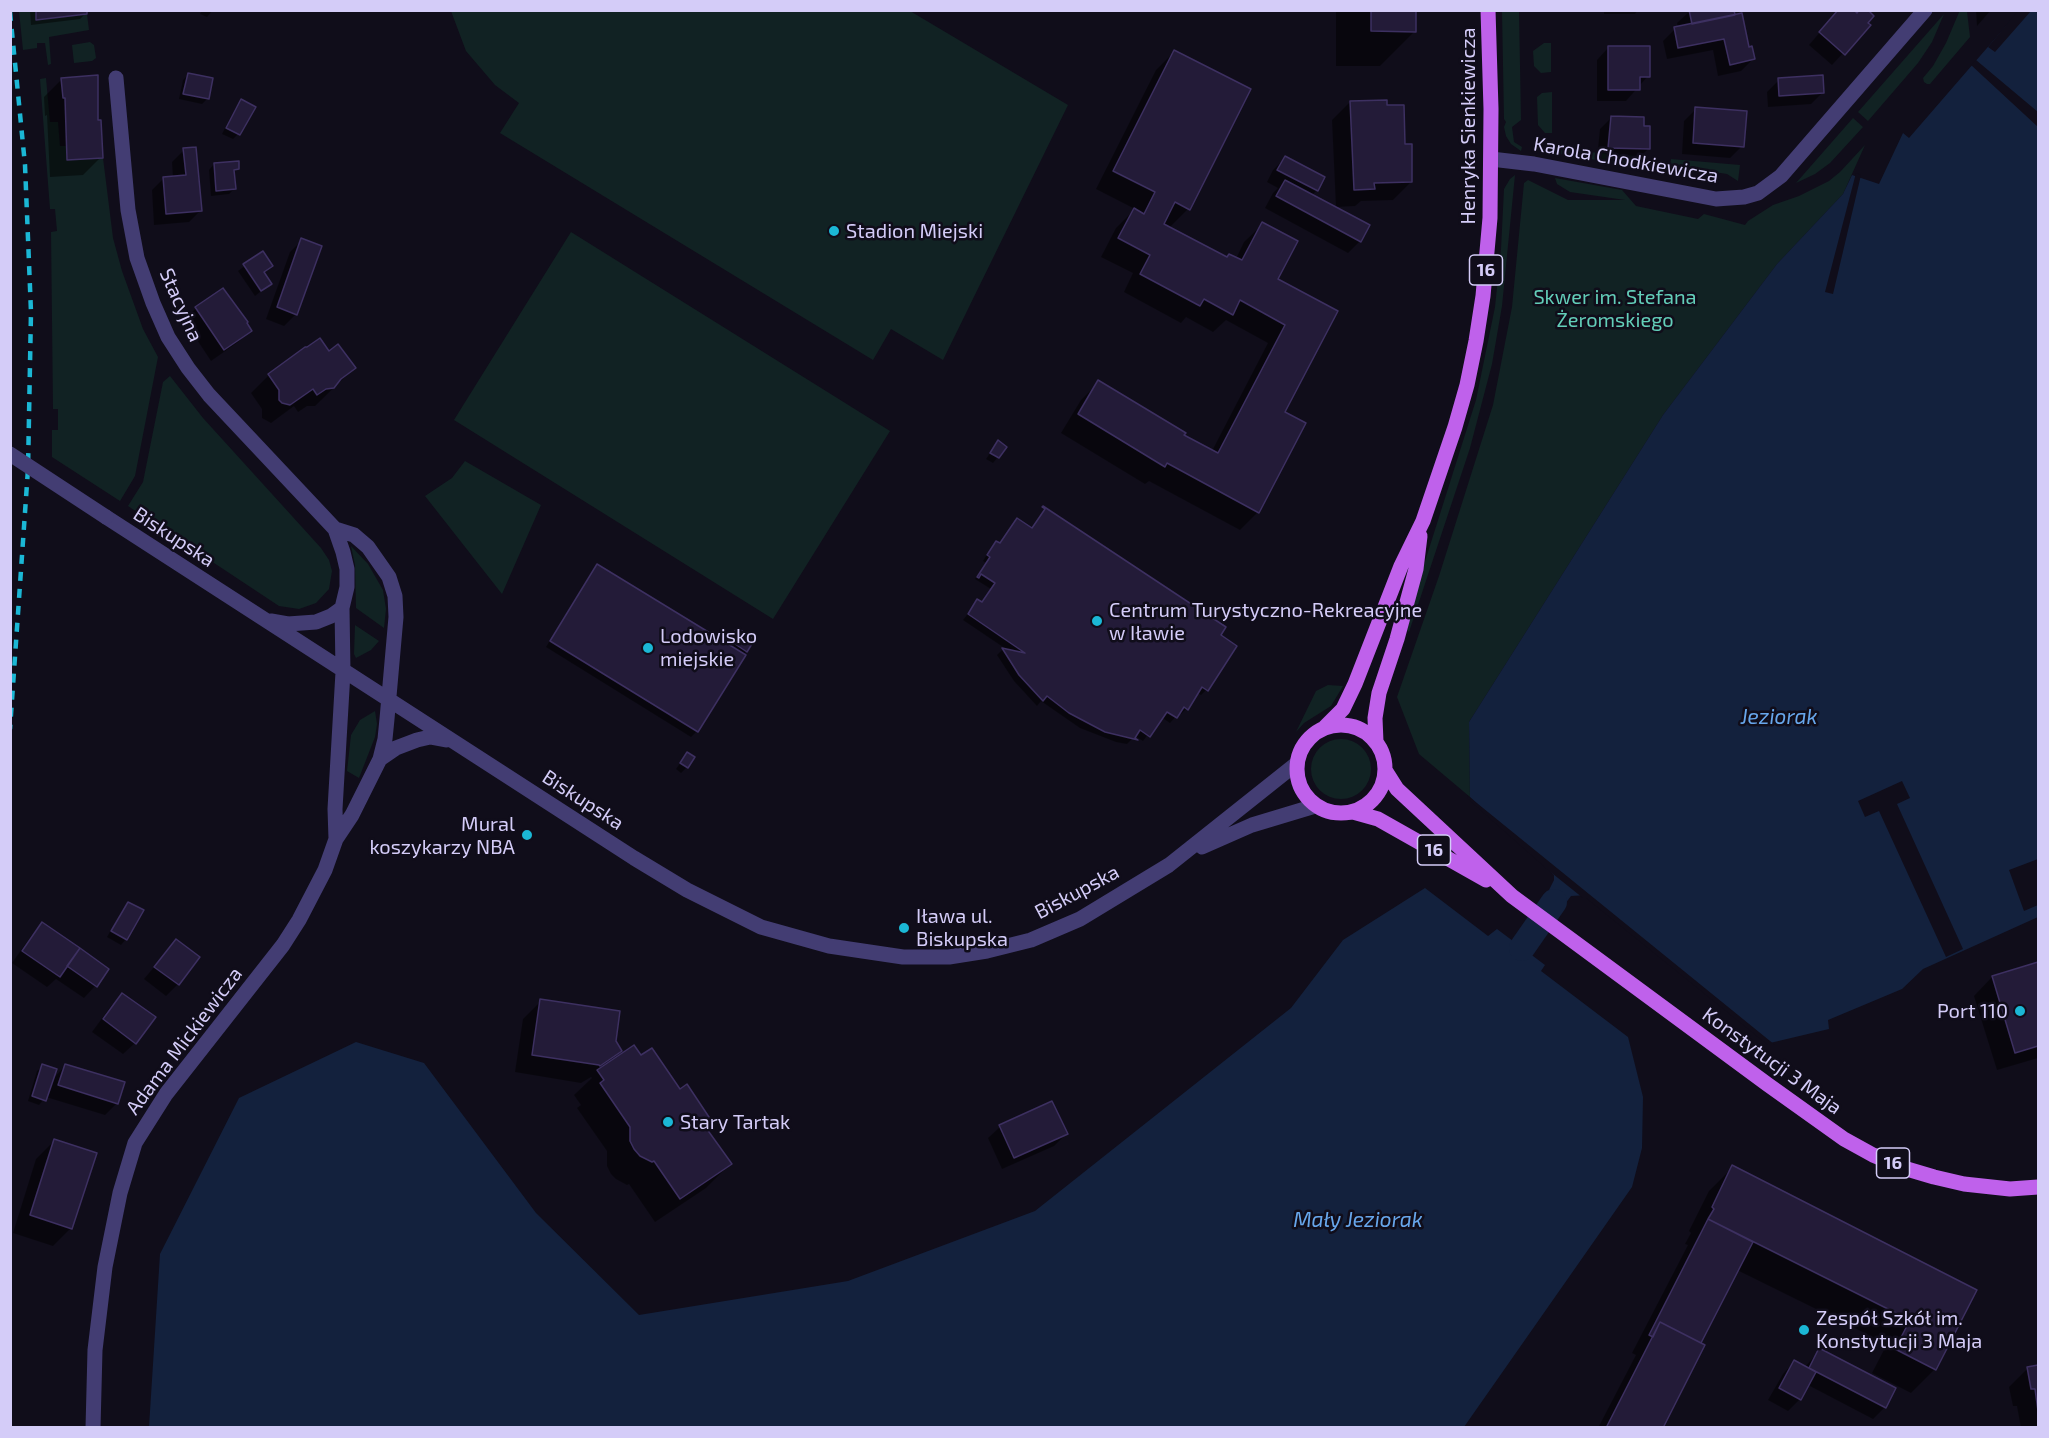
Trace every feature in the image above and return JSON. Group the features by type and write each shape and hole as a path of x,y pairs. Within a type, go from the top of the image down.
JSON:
{"main road":[{"name":"Henryka Sienkiewicza","path":"1325,727 1343,709 1355,684 1401,566 1423,521 1455,427 1476,341 1488,249 1491,159 1488,10"},
{"name":"Henryka Sienkiewicza","path":"1376,742 1375,718 1379,693 1397,639 1416,569 1423,521"},
{"path":"1325,727 1353,726 1362,730 1376,742"},
{"name":"16","path":"1296,764 1309,738 1325,727"},
{"name":"16","path":"1376,742 1382,751 1385,770"},
{"path":"1296,764 1296,773 1303,792 1316,806"},
{"path":"1353,812 1369,804 1376,797 1381,788 1385,770"},
{"name":"Konstytucji 3 Maja","path":"1385,770 1397,789 1512,896 1804,1112 1844,1139 1907,1169 1964,1184 2010,1189 2038,1187"},
{"name":"16","path":"1316,806 1333,813 1353,812"},
{"name":"Konstytucji 3 Maja","path":"1353,812 1378,819 1512,896"}],"street":[{"name":"Karola Chodkiewicza","path":"1491,159 1533,164 1716,199 1743,197 1758,193 1780,176 1925,10"},
{"name":"Stacyjna","path":"116,78 128,210 137,258 153,303 168,337 209,395 335,529 346,568 346,588 342,608 343,672"},
{"name":"Biskupska","path":"10,454 343,672 687,890 761,927 829,946 903,957 949,957 1020,943 1080,919 1182,856 1296,764"},
{"name":"Stacyjna","path":"335,529 354,535 368,547 389,577 395,596 396,617 388,700"},
{"path":"262,619 302,624 331,616 342,608"},
{"name":"Adama Mickiewicza","path":"336,839 335,809 343,672"},
{"name":"Adama Mickiewicza","path":"93,1428 95,1350 105,1266 120,1193 135,1143 166,1094 283,945 312,897 336,839 352,815 380,759 385,739 388,700"},
{"path":"380,759 396,748 417,740 430,737 453,742"},
{"name":"Biskupska","path":"1182,856 1252,825 1316,806"}],"green space":[{"path":"1960,10 1967,11 1970,37 1930,84 1927,84 1923,78 1946,43"},
{"path":"19,11 36,11 37,20 87,14 89,30 49,37 51,64 48,65 45,43 37,43 37,48 23,50"},
{"name":"Stadion Miejski","path":"451,11 910,11 1068,105 943,360 891,329 873,360 500,133 519,103 495,85 466,51"},
{"path":"1502,11 1519,11 1521,120 1512,127 1514,142 1522,147 1521,151 1511,144 1504,127 1506,122 1504,119"},
{"path":"1944,14 1932,42 1918,63 1868,121 1858,112"},
{"path":"90,42 94,45 96,58 92,61 74,63 72,45"},
{"path":"1544,43 1551,43 1551,72 1541,73 1534,66 1533,51"},
{"path":"46,78 50,122 58,122 60,146 66,146 67,160 103,158 113,238 122,271 143,329 158,357 135,476 120,501 52,457 52,430 58,430 58,409 53,409 51,232 57,231 55,209 50,209 40,79"},
{"path":"1552,92 1552,133 1545,133 1538,125 1537,97 1542,93"},
{"path":"1853,118 1863,127 1830,163 1815,174 1796,183"},
{"name":"Skwer im. Stefana Żeromskiego","path":"1865,145 1843,194 1777,264 1663,415 1469,722 1470,797 1419,754 1397,697 1439,576 1493,405 1512,307 1524,183 1528,180 1568,200 1625,200 1570,192 1557,184 1555,178 1622,190 1636,206 1698,219 1704,214 1745,225 1773,205 1799,196 1829,181"},
{"path":"1552,149 1637,156 1635,167 1552,152"},
{"path":"1671,159 1740,165 1738,181 1727,174 1681,167 1669,174"},
{"path":"1515,175 1502,306 1492,364 1470,448 1409,632 1407,630 1415,593 1476,400 1495,307 1504,189"},
{"path":"571,232 890,431 773,619 454,420"},
{"path":"170,376 203,418 321,548 329,560 332,571 329,589 316,603 299,609 279,606 128,506 143,482 163,382"},
{"path":"465,461 541,505 502,594 425,496 452,478"},
{"path":"351,546 368,564 383,590 386,609 384,628 356,608 355,565"},
{"path":"355,625 379,641 371,650 356,658 354,654"},
{"path":"1328,685 1343,686 1331,706 1304,723 1296,732 1316,691"},
{"path":"375,711 377,724 375,737 359,778 347,771 351,735 360,720"},
{"path":"1341,739 1358,744 1366,752 1371,769 1366,786 1358,794 1341,799 1324,794 1316,786 1311,769 1316,752 1324,744"}],"water":[{"name":"Jeziorak","path":"2019,11 2038,11 2038,917 1923,969 1902,989 1828,1020 1829,1029 1770,1043 1587,895 1571,896 1562,908 1546,896 1554,875 1470,797 1469,722 1663,415 1777,264 1843,194 1852,175 1879,184 1903,133 1909,138"},
{"name":"Mały Jeziorak","path":"1425,888 1488,936 1497,929 1545,965 1541,971 1628,1037 1643,1097 1642,1148 1632,1187 1464,1427 149,1427 160,1254 239,1098 356,1042 424,1063 536,1213 639,1315 848,1281 1035,1211 1291,1008 1343,940"}],"pier":[{"path":"2019,10 2031,11 1995,52 1988,47"},
{"path":"1976,60 2038,112 2038,127 1971,65"},
{"path":"1856,173 1861,175 1833,294 1825,292"},
{"path":"1902,781 1910,798 1897,804 1963,949 1946,957 1879,811 1865,817 1858,801"},
{"path":"1467,795 1775,1045 1768,1045 1548,870 1468,799"},
{"path":"2038,859 2038,905 2024,911 2009,870"}],"building":[{"path":"36,10 87,10 87,14 36,20"},
{"path":"1371,10 1416,10 1416,32 1371,31"},
{"path":"1689,10 1734,10 1735,15 1692,24"},
{"path":"1838,10 1854,10 1857,13 1859,10 1868,10 1874,16 1868,23 1871,25 1845,55 1819,32"},
{"path":"1742,13 1749,47 1752,46 1755,59 1730,65 1724,39 1678,48 1674,27"},
{"path":"1608,46 1650,46 1650,77 1640,77 1640,90 1608,90"},
{"path":"1174,50 1251,89 1190,210 1175,202 1164,224 1227,257 1229,254 1242,260 1262,222 1298,241 1278,279 1338,311 1285,412 1306,423 1259,513 1167,463 1165,467 1078,414 1098,380 1186,433 1184,435 1218,453 1285,325 1240,300 1233,315 1204,299 1200,306 1140,274 1150,255 1118,238 1134,208 1144,214 1155,192 1113,171"},
{"path":"188,73 213,78 209,99 183,94"},
{"path":"98,75 98,120 101,120 103,158 67,160 65,98 63,98 61,78"},
{"path":"1823,75 1824,93 1779,96 1778,78"},
{"path":"241,99 256,107 240,135 226,128"},
{"path":"1387,100 1387,105 1404,105 1405,144 1412,144 1412,182 1374,183 1375,189 1354,190 1350,101"},
{"path":"1695,107 1747,111 1744,147 1693,143"},
{"path":"1611,116 1644,117 1644,126 1650,126 1650,149 1608,148"},
{"path":"196,147 202,211 166,214 163,177 186,175 183,148"},
{"path":"1285,156 1325,177 1318,191 1277,170"},
{"path":"239,161 239,169 234,170 236,189 216,191 214,163"},
{"path":"1285,180 1370,225 1361,242 1276,196"},
{"path":"301,238 322,246 297,315 277,307"},
{"path":"263,251 273,266 264,272 272,284 261,291 243,264"},
{"path":"223,288 252,331 224,350 195,307"},
{"path":"320,338 329,351 338,344 356,368 341,379 334,388 326,389 317,395 313,389 290,405 282,403 279,400 279,390 268,374"},
{"path":"998,440 1007,447 999,458 990,453"},
{"name":"Centrum Turystyczno-Rekreacyjne w Iławie","path":"1043,506 1226,627 1221,635 1237,646 1208,691 1202,687 1188,710 1184,707 1177,718 1167,712 1150,737 1140,730 1135,738 1138,740 1105,732 1069,713 1047,696 1043,701 1019,675 1002,648 1025,653 968,614 977,599 982,602 995,583 981,574 979,578 977,577 990,557 987,555 996,541 1000,543 1017,518 1032,528 1045,509"},
{"name":"Lodowisko miejskie","path":"597,564 746,655 698,732 550,641"},
{"path":"737,628 755,639 747,652 729,640"},
{"path":"687,752 695,757 688,768 680,763"},
{"path":"128,902 144,910 127,940 111,931"},
{"path":"42,922 80,948 60,977 22,951"},
{"path":"176,939 200,957 179,985 154,967"},
{"path":"80,948 109,969 97,987 67,966"},
{"name":"Port 110","path":"2038,962 2038,1046 2015,1053 1992,976"},
{"path":"122,993 156,1017 136,1044 103,1019"},
{"path":"540,999 620,1011 616,1041 622,1051 600,1066 532,1055"},
{"name":"Stary Tartak","path":"634,1045 641,1055 652,1048 680,1089 687,1084 711,1120 704,1125 732,1164 680,1199 654,1161 640,1156 634,1149 630,1141 630,1127 600,1083 604,1080 597,1070"},
{"path":"42,1064 57,1069 46,1101 32,1096"},
{"path":"65,1064 125,1082 118,1104 58,1085"},
{"path":"1052,1101 1068,1134 1014,1158 999,1125"},
{"path":"54,1139 97,1153 72,1229 30,1215"},
{"path":"1732,1165 1977,1290 1936,1370 1895,1349 1910,1320 1708,1219"},
{"path":"1708,1219 1753,1242 1701,1343 1660,1322 1653,1337 1649,1335"},
{"path":"1660,1322 1705,1345 1663,1428 1606,1428"},
{"path":"1819,1348 1896,1388 1886,1408 1809,1368"},
{"path":"1794,1360 1816,1372 1801,1400 1779,1388"},
{"path":"2038,1365 2038,1411 2035,1389 2031,1389 2027,1367"}],"waterway":[{"path":"1522,948 1554,902"}],"railway":[{"path":"10,12 25,165 31,312 28,469 10,729"}],"place":[{"name":"Stadion Miejski","path":"834,231"},
{"name":"Centrum Turystyczno-Rekreacyjne w Iławie","path":"1097,621"},
{"name":"Lodowisko miejskie","path":"648,648"},
{"name":"Mural koszykarzy NBA","path":"527,835"},
{"name":"Iława ul. Biskupska","path":"904,928"},
{"name":"Port 110","path":"2020,1011"},
{"name":"Stary Tartak","path":"668,1122"},
{"name":"Zespół Szkół im. Konstytucji 3 Maja","path":"1804,1330"}]}
